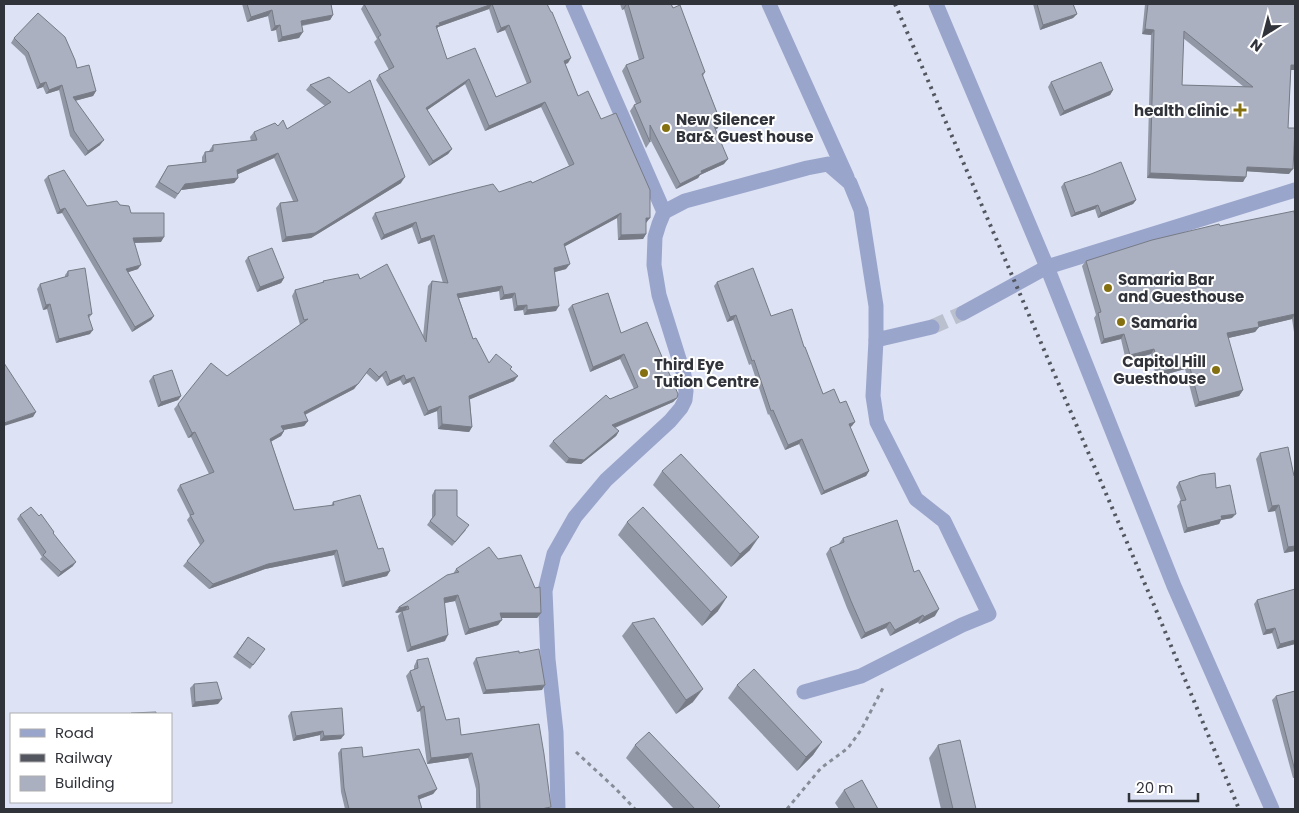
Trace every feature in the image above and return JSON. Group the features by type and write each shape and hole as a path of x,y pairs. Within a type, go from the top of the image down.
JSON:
{"street":[{"path":"573,4 664,212"},
{"path":"769,4 861,210 876,306 873,396 877,422 916,499 944,521 989,614 962,625 861,676 804,692"},
{"path":"938,4 1047,267 1174,586 1272,809"},
{"path":"558,809 556,732 548,659 545,591 554,554 575,517 606,480 670,420 681,408 685,400 684,375 659,294 654,265 655,237 658,224 664,212 685,201 807,168 828,164 850,183"},
{"path":"962,313 1047,267 1295,190"},
{"path":"876,340 932,327"}],"path":[{"path":"787,809 821,768 848,748 861,730 903,656"},
{"path":"556,732 615,788 634,809"}],"building":[{"path":"247,4 331,4 333,15 301,21 303,32 282,37 280,25 275,26 272,10 251,17"},
{"path":"364,4 492,4 547,4 571,58 564,61 578,96 588,91 601,119 616,113 650,190 650,218 646,218 646,234 621,235 621,213 564,244 570,264 554,268 559,306 527,310 527,305 517,306 515,293 504,295 502,286 457,294 473,339 476,338 489,363 496,354 512,367 510,369 518,376 469,396 472,427 442,424 441,406 428,411 414,377 406,380 404,375 390,381 386,371 379,377 370,368 358,384 304,412 308,421 281,426 284,431 270,439 294,510 334,505 333,502 360,495 378,549 383,548 390,571 345,582 337,550 268,564 213,584 187,561 204,541 190,515 194,514 180,485 214,472 195,432 192,433 178,404 211,363 227,376 308,319 304,320 295,290 323,281 358,274 360,279 387,264 426,342 432,281 448,283 434,235 421,239 416,222 384,235 375,213 493,184 499,192 531,181 532,183 574,164 545,102 489,126 469,79 426,108 452,149 433,161 379,75 394,67 378,37 381,35","holes":["492,4 501,28 509,25 531,82 496,97 475,48 447,59 436,26 440,25 439,23"]},
{"path":"628,4 671,4 673,8 680,5 705,72 702,74 721,123 714,126 728,159 701,171 702,173 680,184 650,125 650,142 634,105 641,102 626,65 644,58"},
{"path":"1037,4 1073,4 1077,14 1043,25"},
{"path":"1148,4 1295,4 1295,65 1291,65 1288,128 1295,128 1293,169 1247,167 1246,177 1150,173 1154,30 1145,29","holes":["1184,31 1253,87 1182,85"]},
{"path":"38,13 65,37 77,68 89,65 96,91 73,97 104,140 88,151 74,131 62,85 49,90 46,82 40,84 28,52 14,38"},
{"path":"1101,62 1113,90 1064,111 1051,82"},
{"path":"329,77 349,93 370,80 405,177 315,233 286,237 280,203 298,201 278,153 237,170 238,178 185,184 178,194 159,182 168,166 206,162 205,152 213,151 213,145 257,140 254,132 275,123 278,126 283,120 287,129 331,102 310,85"},
{"path":"1121,162 1136,200 1101,213 1098,205 1075,213 1064,183"},
{"path":"64,170 87,206 117,201 120,205 129,206 131,213 164,213 164,237 133,238 141,265 126,269 154,316 135,327 65,208 60,210 48,176"},
{"path":"1294,211 1295,314 1258,322 1259,327 1227,333 1243,390 1199,402 1189,364 1160,372 1154,349 1130,355 1124,334 1104,339 1098,313 1101,312 1086,261 1152,240 1219,224 1220,226"},
{"path":"272,248 284,278 260,287 248,257"},
{"path":"85,268 92,314 88,315 93,330 59,339 50,304 46,305 40,284 68,276 68,271"},
{"path":"753,268 771,316 792,309 804,347 823,394 834,389 840,403 846,401 855,422 849,424 869,471 824,491 802,439 788,445 773,410 771,411 736,315 730,317 717,282"},
{"path":"608,293 621,333 647,322 678,394 677,398 612,425 619,431 584,460 569,458 553,441 606,395 610,399 638,387 624,354 593,367 572,305"},
{"path":"4,363 36,412 4,423"},
{"path":"172,370 181,396 161,402 153,376"},
{"path":"1288,447 1295,476 1295,546 1288,547 1279,505 1272,506 1260,453"},
{"path":"681,454 759,537 740,554 662,471"},
{"path":"1215,473 1216,488 1230,485 1236,514 1221,516 1222,519 1187,528 1180,501 1186,500 1179,482"},
{"path":"435,490 457,490 457,516 469,525 455,542 430,521 435,515"},
{"path":"31,507 39,516 41,514 76,562 61,572 43,555 46,552 20,515"},
{"path":"643,507 727,597 711,612 627,522"},
{"path":"897,520 914,572 919,570 939,609 895,630 890,622 865,633 830,548 844,542 843,538"},
{"path":"489,547 498,559 521,555 535,588 540,587 541,613 500,613 502,620 469,629 458,595 444,598 448,635 411,647 402,611 409,609 408,606 399,607 447,575 459,572 456,569"},
{"path":"1295,589 1295,640 1280,644 1275,628 1266,630 1257,600"},
{"path":"654,618 703,689 686,700 632,623"},
{"path":"248,637 265,649 253,665 237,653"},
{"path":"539,649 545,685 486,690 476,658"},
{"path":"428,658 446,720 459,718 461,735 539,724 551,807 541,809 480,809 479,784 472,753 431,758 424,706 421,707 410,671 418,668 417,660"},
{"path":"754,669 822,742 806,757 737,685"},
{"path":"217,682 222,699 195,702 194,684"},
{"path":"1295,691 1295,771 1276,696"},
{"path":"342,708 344,735 324,736 323,731 296,736 291,712"},
{"path":"649,732 720,806 717,809 695,809 635,745"},
{"path":"960,740 976,809 953,809 938,745"},
{"path":"362,747 363,757 419,749 437,789 418,796 422,809 349,809 344,788 341,749"},
{"path":"862,780 878,809 855,809 844,790"}],"tunnel":[{"path":"932,327 963,313"}],"railway":[{"path":"895,4 1154,605 1239,809"}],"place":[{"name":"health clinic","path":"1240,110"},
{"name":"New Silencer Bar& Guest house","path":"666,128"},
{"name":"Samaria Bar and Guesthouse","path":"1108,288"},
{"name":"Samaria","path":"1121,322"},
{"name":"Capitol Hill Guesthouse","path":"1216,370"},
{"name":"Third Eye Tution Centre","path":"644,373"}]}
